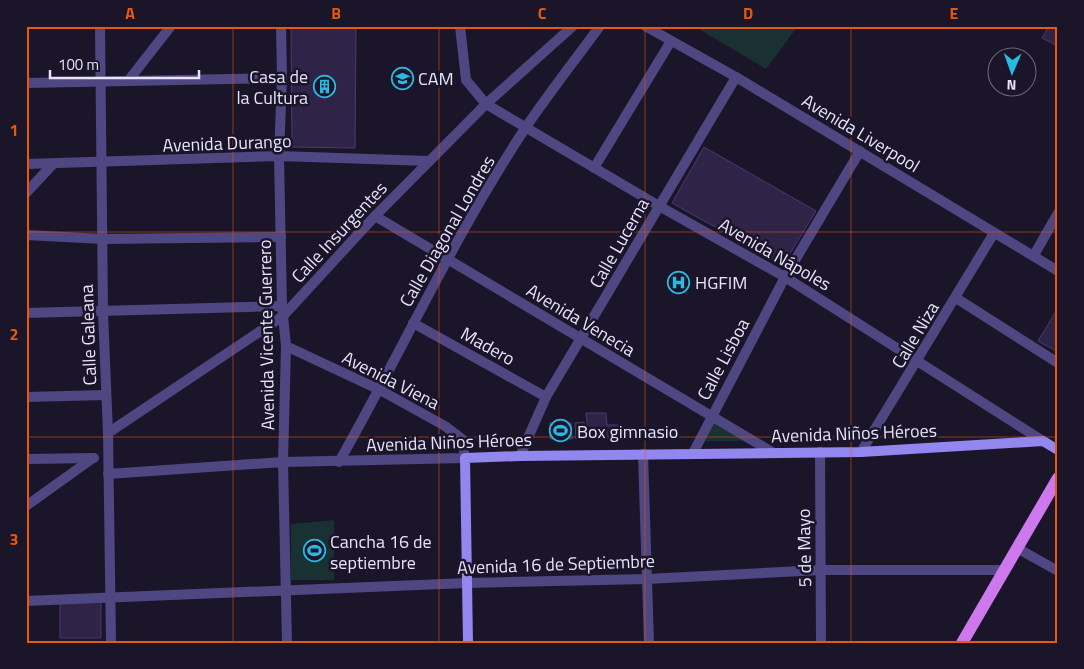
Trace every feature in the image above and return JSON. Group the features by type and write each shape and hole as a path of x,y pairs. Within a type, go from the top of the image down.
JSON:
{"main road":[{"path":"962,643 1058,478"}],"street":[{"name":"Calle Galeana","path":"100,26 103,163 103,312 108,433 111,643"},
{"path":"128,81 171,26"},
{"name":"Avenida Vicente Guerrero","path":"281,26 282,78 279,156 282,311 286,346 284,462 288,643"},
{"name":"Avenida Nápoles","path":"460,26 466,80 486,104 659,206 785,277 1043,442"},
{"name":"Calle Insurgentes","path":"108,433 282,311 486,104 572,26"},
{"name":"Calle Diagonal Londres","path":"339,462 380,390 448,258 526,128 600,26"},
{"name":"Avenida Liverpool","path":"645,26 736,77 1058,271"},
{"path":"594,168 671,41"},
{"name":"Calle Lucerna","path":"520,456 546,397 736,77"},
{"path":"26,83 282,78"},
{"name":"Calle Lisboa","path":"693,453 785,277 860,151"},
{"name":"Avenida Durango","path":"26,164 279,156 429,161"},
{"path":"26,193 53,164"},
{"path":"1034,255 1058,213"},
{"name":"Avenida Venecia","path":"375,216 448,258 581,340 712,414 772,452"},
{"name":"Calle Niza","path":"861,452 994,233"},
{"path":"26,235 103,239 280,237"},
{"path":"956,298 1058,363"},
{"path":"26,313 282,311"},
{"name":"Madero","path":"413,323 546,397"},
{"name":"Avenida Viena","path":"286,346 380,390 457,434 464,446 465,458"},
{"path":"26,396 106,395"},
{"path":"1043,442 1058,450"},
{"name":"Avenida Niños Héroes","path":"108,474 284,462 693,453 861,452 1043,442"},
{"name":"5 de Mayo","path":"820,452 821,643"},
{"path":"643,454 649,643"},
{"path":"26,458 107,457"},
{"path":"26,506 93,458"},
{"path":"465,458 468,643"},
{"path":"1017,548 1058,571"},
{"name":"Avenida 16 de Septiembre","path":"26,601 286,589 648,579 821,570 1004,570"}],"green space":[{"path":"694,26 798,26 766,69"},
{"path":"714,421 748,441 705,441"},
{"name":"Cancha 16 de septiembre","path":"334,520 334,580 291,580 291,524"}],"building":[{"name":"Casa de la Cultura","path":"291,26 356,26 355,148 292,147"},
{"path":"1049,26 1058,26 1058,46 1042,38"},
{"path":"704,147 816,211 783,265 672,203"},
{"path":"1058,308 1058,352 1038,341"},
{"path":"586,413 606,413 607,425 620,425 620,438 589,439"},
{"path":"584,422 586,438 576,439 575,423"},
{"name":"Box gimnasio","path":"550,423 571,423 572,439 550,439"},
{"path":"101,602 101,638 60,638 60,603"}],"place":[{"name":"CAM","path":"402,78"},
{"name":"Casa de la Cultura","path":"324,86"},
{"name":"HGFIM","path":"679,282"},
{"name":"Box gimnasio","path":"561,431"},
{"name":"Cancha 16 de septiembre","path":"314,551"}]}
